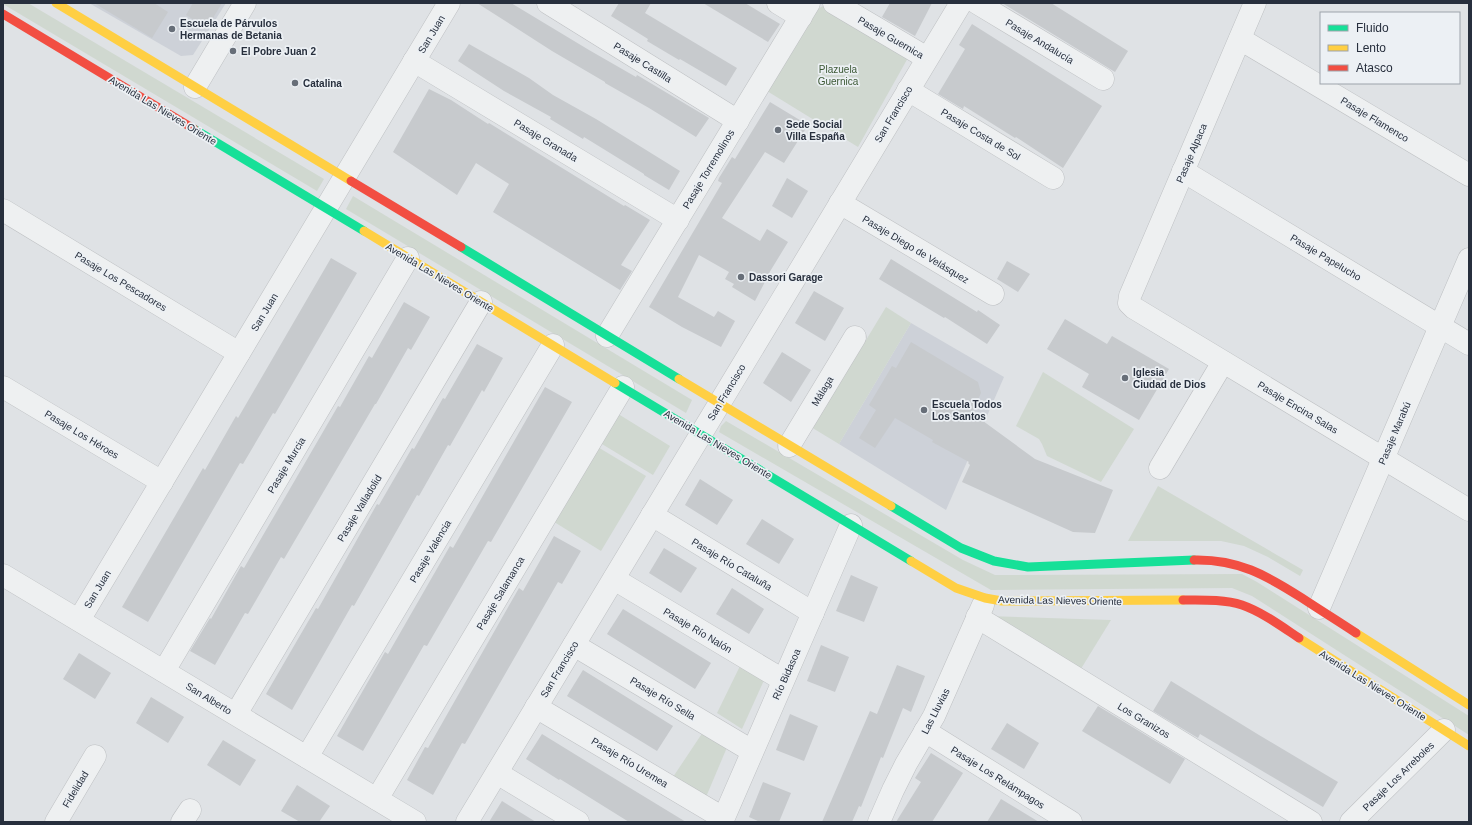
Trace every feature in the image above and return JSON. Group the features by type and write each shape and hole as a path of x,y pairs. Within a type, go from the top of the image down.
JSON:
{"street":[{"path":"56,3 951,543 976,555 994,561 1028,567 1206,560 1240,564 1264,574 1469,705"},
{"path":"195,87 245,3"},
{"name":"San Juan","path":"79,620 449,3"},
{"name":"Pasaje Castilla","path":"548,3 738,121"},
{"path":"778,3 805,10"},
{"name":"Pasaje Guernica","path":"834,3 927,58"},
{"name":"San Francisco","path":"467,822 961,3"},
{"name":"Pasaje Andalucía","path":"977,3 1103,79"},
{"name":"Pasaje Alpaca","path":"1129,303 1130,296 1255,3"},
{"name":"Pasaje Torremolinos","path":"607,336 805,10"},
{"name":"Avenida Las Nieves Oriente","path":"3,14 956,588 981,608 1002,601 1209,600 1241,605 1266,618 1469,746"},
{"name":"Pasaje Flamenco","path":"1240,39 1469,175"},
{"name":"Pasaje Granada","path":"414,61 678,220"},
{"name":"Pasaje Costa de Sol","path":"908,90 1053,178"},
{"name":"Pasaje Papelucho","path":"1183,171 1469,344"},
{"name":"Pasaje Diego de Velásquez","path":"840,203 993,294"},
{"name":"Pasaje Los Pescadores","path":"3,210 239,353"},
{"name":"Pasaje Murcia","path":"164,672 408,258"},
{"name":"Pasaje Marabú","path":"1319,608 1469,259"},
{"name":"Pasaje Valladolid","path":"236,714 482,302"},
{"name":"Pasaje Encina Salas","path":"1129,303 1134,308 1469,510"},
{"name":"Málaga","path":"789,446 855,336"},
{"name":"Pasaje Valencia","path":"307,757 553,345"},
{"path":"1160,468 1223,362"},
{"name":"Pasaje Los Héroes","path":"3,387 162,482"},
{"name":"Pasaje Salamanca","path":"377,799 623,387"},
{"name":"Pasaje Río Cataluña","path":"652,515 813,613"},
{"name":"Río Bidasoa","path":"722,820 851,525"},
{"name":"San Alberto","path":"3,575 414,822"},
{"name":"Pasaje Río Nalón","path":"614,579 783,680"},
{"name":"Las Lluvias","path":"879,822 893,790 943,697 981,608"},
{"name":"Los Granizos","path":"981,608 1311,822"},
{"name":"Pasaje Río Sella","path":"574,645 752,751"},
{"name":"Pasaje Río Uremea","path":"536,707 722,820"},
{"name":"Pasaje Los Arreboles","path":"1351,822 1444,730"},
{"name":"Pasaje Los Relámpagos","path":"925,732 1063,820"},
{"name":"Fidelidad","path":"56,822 95,756"},
{"path":"497,773 578,822"}],"shaded area":[{"name":"Escuela de Párvulos Hermanas de Betania","path":"89,3 226,3 193,55 181,56"},
{"name":"Escuela Todos Los Santos","path":"911,323 1004,377 946,510 839,444"}],"green space":[{"path":"3,3 28,3 324,179 317,191"},
{"name":"Plazuela Guernica","path":"823,6 909,56 858,147 767,91 814,11"},
{"path":"353,196 692,400 686,413 346,209"},
{"path":"886,307 911,323 839,444 806,424 854,360"},
{"path":"1043,372 1134,429 1101,482 1047,456 1039,439 1016,426"},
{"path":"615,412 670,446 653,475 597,441"},
{"path":"726,421 963,560 995,575 1242,574 1469,716 1469,735 1252,596 1232,588 991,590 719,432 721,426"},
{"path":"596,446 646,476 601,551 551,520"},
{"path":"1158,486 1303,570 1300,576 1268,557 1244,546 1221,541 1128,541"},
{"path":"988,616 1111,620 1079,672"},
{"path":"741,664 765,678 742,729 717,713"},
{"path":"703,732 728,745 706,797 673,777"}],"building":[{"path":"94,3 154,3 168,12 152,38"},
{"path":"193,3 222,3 207,28 186,15"},
{"path":"477,3 511,3 589,50 636,77 637,75 709,118 696,137 552,51"},
{"path":"619,3 651,3 645,13 737,68 726,86 647,41 648,39 611,16"},
{"path":"703,3 745,3 780,24 768,42"},
{"path":"890,3 932,3 915,36 882,17"},
{"path":"1002,3 1051,3 1128,51 1115,72"},
{"path":"972,24 1102,106 1063,168 1016,137 1015,138 964,106 963,109 938,94 965,49 959,45"},
{"path":"469,44 529,78 553,95 596,119 680,171 669,190 584,137 583,139 550,119 551,117 504,91 458,61"},
{"path":"429,89 451,100 488,124 489,123 624,206 625,205 650,220 621,265 632,271 620,290 493,212 509,184 476,163 457,195 393,152"},
{"path":"770,102 808,125 784,163 765,152 722,218 760,241 767,229 788,242 766,278 755,301 732,287 734,284 725,279 729,272 699,255 678,297 714,317 718,311 735,321 721,347 682,327 649,307 722,183 718,181 719,178 732,157 735,159"},
{"path":"787,178 808,191 792,218 772,206"},
{"path":"331,258 357,273 275,414 273,413 243,464 240,463 148,622 122,607 203,468 205,470 236,416 238,418"},
{"path":"891,259 977,312 978,310 1000,325 987,344 945,317 944,318 879,279"},
{"path":"1007,261 1030,274 1018,292 997,279"},
{"path":"814,291 844,308 825,341 795,323"},
{"path":"404,302 430,317 411,350 408,348 284,559 281,557 248,614 245,613 215,665 190,651 210,618 211,619 241,566 244,568 338,406 340,407 369,356 372,358"},
{"name":"Iglesia Ciudad de Dios","path":"1065,319 1107,344 1112,336 1169,369 1139,420 1082,387 1089,374 1047,349"},
{"path":"911,342 978,382 981,393 972,413 1035,459 1113,490 1095,533 1073,532 962,482 970,465 968,463 969,462 932,442 933,440 895,418 875,448 859,438 876,410 869,405 892,366 896,368"},
{"path":"477,344 503,358 484,392 482,390 450,446 448,445 419,496 417,495 354,606 352,605 292,710 266,694 316,608 318,609 377,504 379,505 412,448 414,449 443,398 445,399"},
{"path":"782,352 811,370 791,402 763,383"},
{"path":"545,387 572,402 491,542 488,541 427,646 424,645 363,751 337,736 385,652 388,654 450,546 453,548"},
{"path":"700,479 733,500 717,525 685,505"},
{"path":"762,519 794,539 779,564 746,544"},
{"path":"554,536 581,551 562,584 558,582 465,744 462,743 433,795 407,780 425,747 428,748 519,588 523,591"},
{"path":"664,548 697,568 681,593 649,573"},
{"path":"851,575 878,587 864,622 836,611"},
{"path":"732,588 764,609 749,634 716,614"},
{"path":"623,609 711,663 695,689 607,634"},
{"path":"821,645 849,657 835,692 807,681"},
{"path":"79,653 111,673 95,699 63,679"},
{"path":"897,665 925,676 911,712 903,708 883,758 881,757 861,807 859,806 852,822 822,822 870,711 877,714"},
{"path":"583,670 673,726 657,751 567,696"},
{"path":"1171,681 1338,782 1323,807 1200,734 1198,738 1153,711"},
{"path":"151,697 184,717 168,743 136,723"},
{"path":"1098,706 1185,759 1170,784 1082,731"},
{"path":"790,714 818,726 804,761 776,750"},
{"path":"1007,723 1039,743 1024,769 991,749"},
{"path":"542,734 686,822 629,822 560,779 559,780 526,759"},
{"path":"223,740 256,760 240,786 207,765"},
{"path":"931,753 963,773 932,822 896,822 921,782 915,778"},
{"path":"763,782 791,793 779,822 760,822 749,817"},
{"path":"297,785 330,806 319,822 300,822 281,811"},
{"path":"1001,799 1039,822 987,822"},
{"path":"502,801 536,822 489,822"}],"traffic: fast":[{"path":"194,129 364,231"},
{"path":"461,247 679,379"},
{"path":"615,383 911,561"},
{"path":"891,506 961,548 994,561 1028,567 1194,560"}],"traffic: slow":[{"path":"56,3 351,181"},
{"path":"364,231 615,383"},
{"path":"679,379 891,506"},
{"path":"911,561 956,588 985,598 1002,601 1183,600"},
{"path":"1356,633 1469,705"},
{"path":"1299,638 1469,746"}],"traffic: jam":[{"path":"3,14 194,129"},
{"path":"351,181 461,247"},
{"path":"1194,560 1224,562 1251,570 1276,582 1356,633"},
{"path":"1183,600 1220,601 1242,605 1264,615 1299,638"}],"place":[{"name":"Escuela de Párvulos Hermanas de Betania","path":"172,29"},
{"name":"El Pobre Juan 2","path":"233,51"},
{"name":"Catalina","path":"295,83"},
{"name":"Sede Social Villa España","path":"778,130"},
{"name":"Dassori Garage","path":"741,277"},
{"name":"Iglesia Ciudad de Dios","path":"1125,378"},
{"name":"Escuela Todos Los Santos","path":"924,410"}]}
